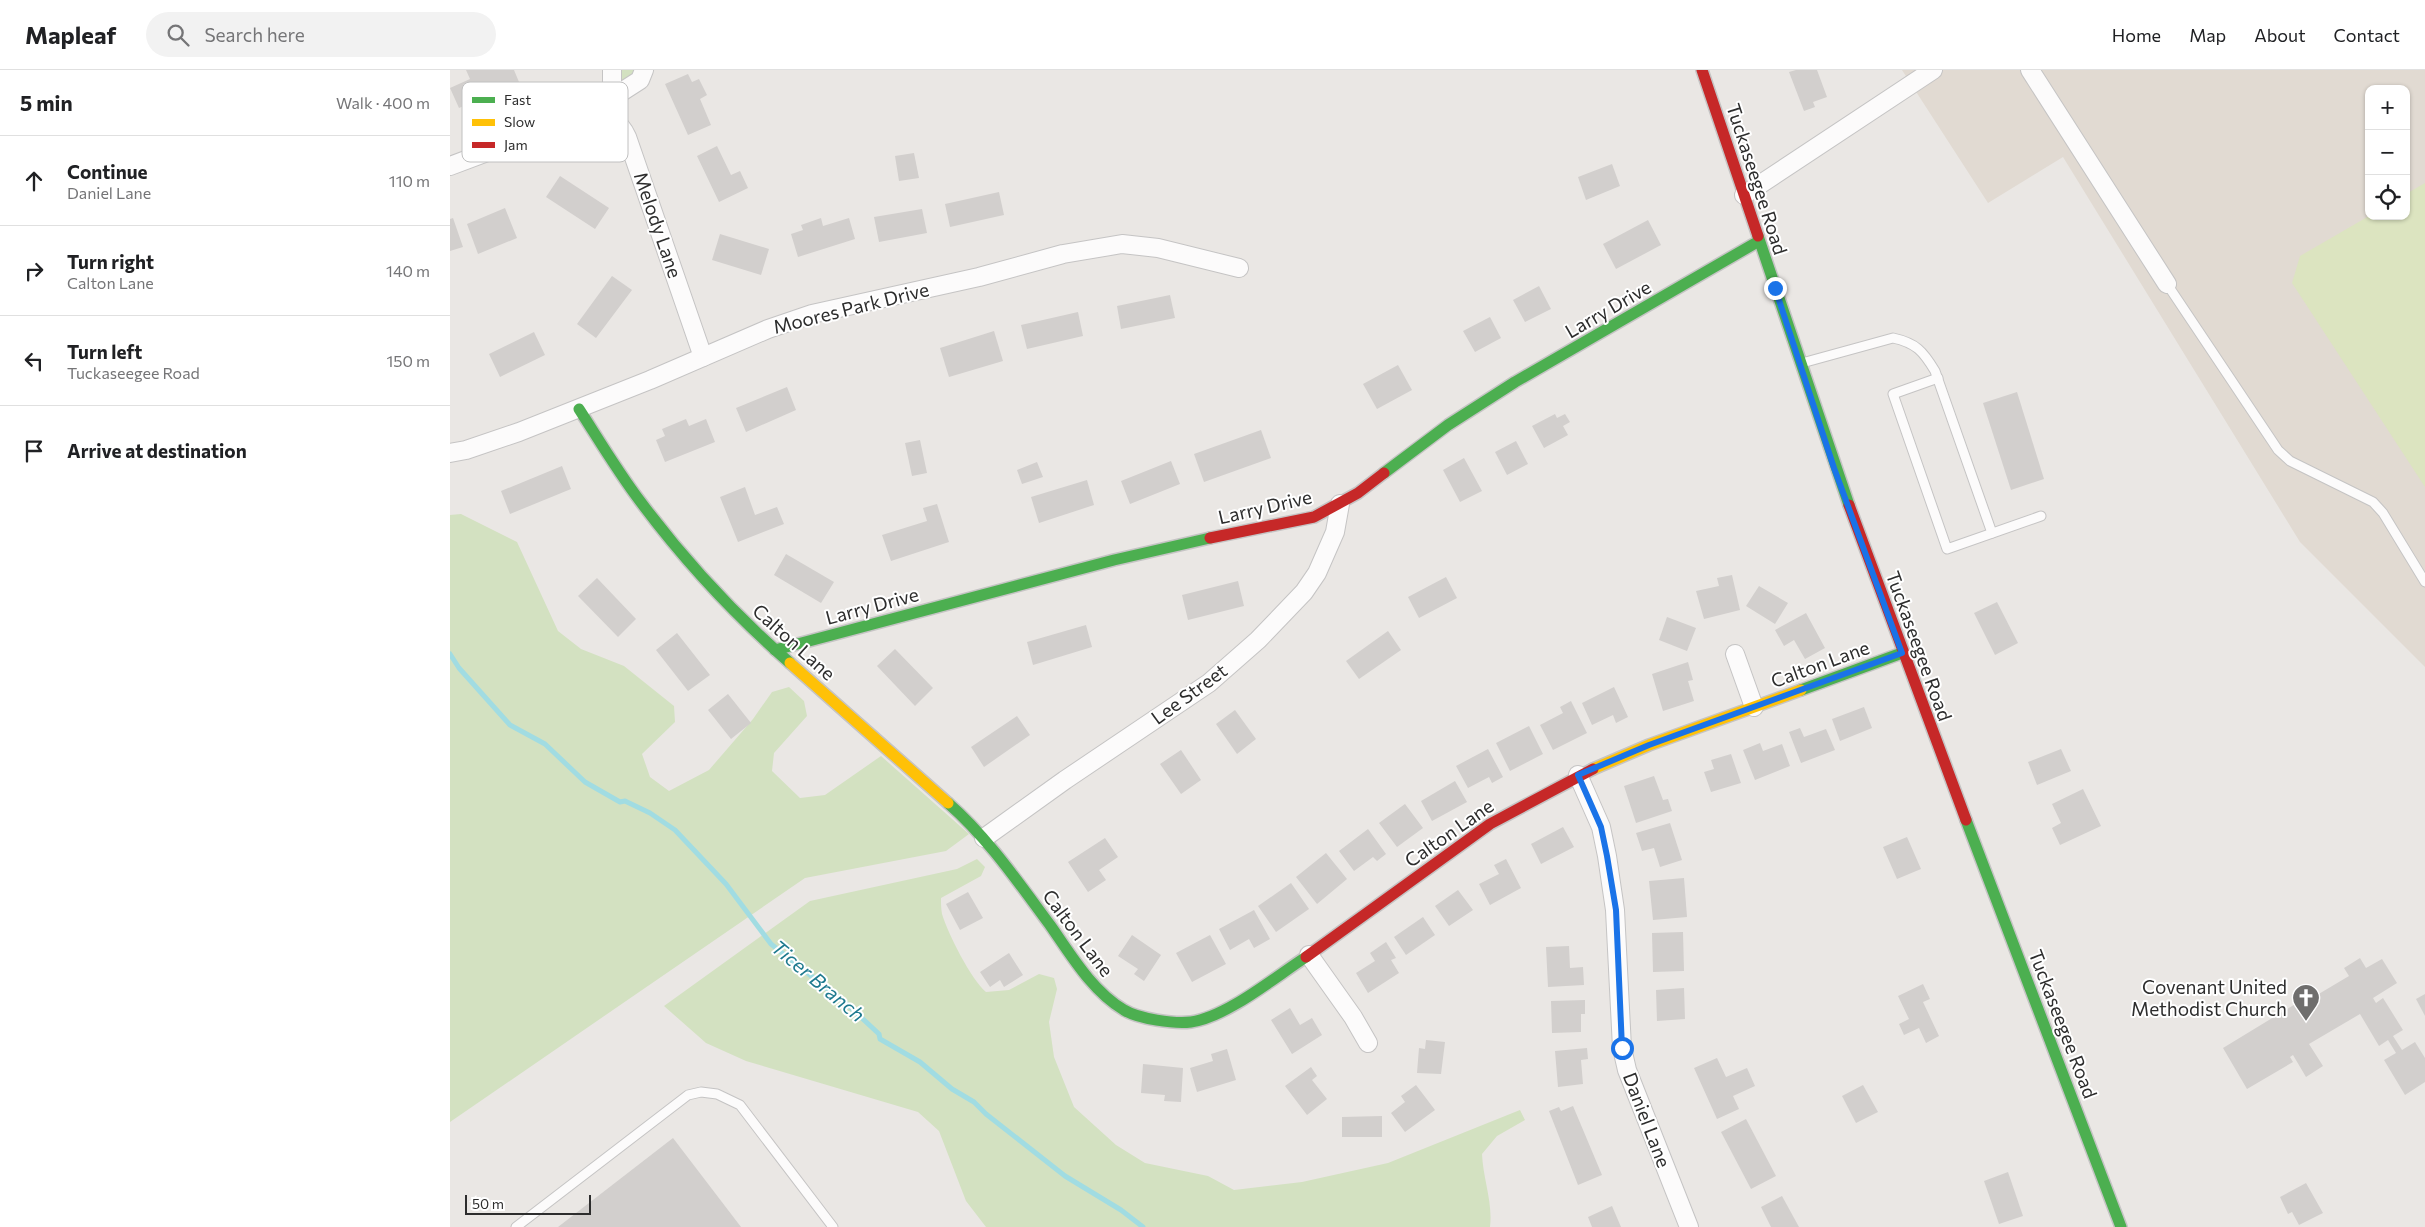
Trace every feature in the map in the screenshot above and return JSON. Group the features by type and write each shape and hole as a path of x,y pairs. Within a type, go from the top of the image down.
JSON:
{"street":[{"path":"628,88 640,80 644,70"},
{"name":"Tuckaseegee Road","path":"1702,70 1834,468 1902,653 2121,1227"},
{"path":"1744,195 1933,70"},
{"path":"2030,70 2168,284"},
{"name":"Melody Lane","path":"628,140 703,357"},
{"path":"450,166 462,161"},
{"name":"Larry Drive","path":"776,650 1123,557 1314,517 1340,504 1396,465 1448,425 1515,382 1759,241"},
{"name":"Moores Park Drive","path":"450,453 466,450 519,432 579,409 768,329 812,314 1098,247 1122,244 1158,248 1239,268"},
{"name":"Calton Lane","path":"579,409 639,500 715,591 776,650 959,811 984,838 1083,972 1099,990 1125,1011 1156,1020 1191,1022 1226,1010 1309,955 1490,824 1578,775 1649,745 1902,653"},
{"name":"Lee Street","path":"984,838 1065,780 1209,683 1258,640 1304,592 1317,573 1335,532 1340,504"},
{"path":"1735,654 1754,707"},
{"name":"Daniel Lane","path":"1578,775 1601,827 1616,910 1622,1048 1627,1070 1689,1227"},
{"path":"1309,955 1354,1018 1368,1043"}],"lane":[{"path":"2168,284 2278,450 2290,461 2373,502 2383,513 2425,582"},
{"path":"1800,364 1893,338 1906,341 1924,352 1938,378 1992,533"},
{"path":"1938,378 1893,394 1947,549 2041,516"},
{"path":"516,1227 688,1095 701,1092 717,1094 740,1105 833,1227"}],"shaded area":[{"path":"1902,70 2425,70 2425,667 2300,542 2063,157 1988,203"}],"green space":[{"path":"617,70 639,70 624,82 619,82"},
{"path":"2425,183 2425,487 2292,283 2300,256 2365,218 2365,220 2410,220 2410,192"},
{"path":"461,514 517,542 558,631 581,649 624,666 674,706 675,722 642,754 650,777 669,791 709,770 753,719 772,692 789,687 804,701 807,716 774,753 772,771 800,798 825,795 881,756 969,834 946,851 805,878 450,1122 450,515"},
{"path":"977,859 985,867 981,876 941,898 942,914 955,944 967,967 986,992 1009,990 1039,974 1054,978 1057,989 1049,1022 1054,1057 1074,1107 1116,1145 1145,1163 1208,1176 1234,1190 1302,1182 1388,1163 1520,1110 1525,1120 1497,1136 1482,1154 1491,1218 1490,1227 986,1227 966,1201 939,1131 918,1112 746,1061 706,1043 664,1006 810,901 957,869"}],"building":[{"path":"466,70 514,70 519,82 463,82 470,79"},
{"path":"1817,70 1827,97 1813,102 1815,107 1804,111 1789,72"},
{"path":"688,74 692,82 699,79 707,95 700,99 711,125 688,135 665,84"},
{"path":"462,83 462,107 459,108 450,88"},
{"path":"717,146 731,175 740,171 748,188 719,202 697,156"},
{"path":"914,153 919,178 899,181 895,156"},
{"path":"1612,164 1620,186 1586,200 1578,177"},
{"path":"560,176 609,208 595,229 546,197"},
{"path":"999,192 1004,215 950,227 945,204"},
{"path":"505,208 517,238 478,254 467,224"},
{"path":"922,209 927,233 879,242 874,217"},
{"path":"453,218 463,247 450,251 450,219"},
{"path":"821,218 823,226 849,218 855,239 798,257 791,234 803,230 801,225"},
{"path":"1648,220 1661,245 1616,269 1603,244"},
{"path":"720,234 769,249 761,275 712,260"},
{"path":"612,276 632,290 596,338 577,324"},
{"path":"1539,286 1551,309 1525,322 1513,300"},
{"path":"1170,295 1175,318 1121,329 1117,306"},
{"path":"1078,312 1083,336 1027,349 1021,325"},
{"path":"1490,317 1501,338 1475,352 1463,331"},
{"path":"994,331 1003,361 949,377 940,348"},
{"path":"534,332 545,355 500,377 489,354"},
{"path":"1398,365 1412,390 1377,409 1363,384"},
{"path":"787,387 796,410 746,432 736,408"},
{"path":"2017,392 2044,479 2011,490 1983,403"},
{"path":"1555,414 1557,418 1565,414 1570,422 1563,426 1568,435 1544,448 1532,426"},
{"path":"686,419 689,426 706,419 715,442 665,462 656,440 665,436 662,429"},
{"path":"1261,430 1271,458 1204,482 1194,454"},
{"path":"920,440 927,473 912,476 905,443"},
{"path":"1516,441 1528,464 1507,475 1495,452"},
{"path":"1464,458 1482,491 1460,502 1443,470"},
{"path":"1171,461 1180,484 1130,504 1121,481"},
{"path":"1037,462 1043,477 1022,484 1017,470"},
{"path":"562,466 571,489 510,514 501,491"},
{"path":"1087,480 1094,505 1039,523 1031,497"},
{"path":"745,487 755,515 777,507 784,524 738,542 720,497"},
{"path":"937,504 949,542 891,561 882,535 927,521 923,508"},
{"path":"786,554 834,582 821,603 774,575"},
{"path":"1732,575 1740,610 1704,619 1696,591 1719,586 1717,578"},
{"path":"1446,577 1457,598 1419,618 1408,597"},
{"path":"597,578 636,619 618,637 578,596"},
{"path":"1238,581 1244,606 1188,620 1182,595"},
{"path":"1759,586 1788,603 1775,624 1746,606"},
{"path":"1997,602 2018,643 1995,655 1974,613"},
{"path":"1806,613 1825,648 1805,659 1794,640 1784,646 1775,630"},
{"path":"1667,617 1696,628 1687,651 1659,640"},
{"path":"1086,625 1092,647 1033,665 1027,642"},
{"path":"1388,631 1401,650 1359,679 1346,661"},
{"path":"677,633 710,675 688,691 656,650"},
{"path":"895,649 933,688 915,706 877,666"},
{"path":"1688,662 1693,680 1688,681 1694,701 1663,711 1652,674"},
{"path":"1614,687 1628,717 1616,723 1613,715 1592,725 1582,703"},
{"path":"728,694 751,723 731,739 708,710"},
{"path":"1571,701 1587,733 1553,750 1540,725 1563,713 1560,707"},
{"path":"1864,707 1872,728 1840,741 1832,719"},
{"path":"1235,710 1256,739 1237,754 1216,724"},
{"path":"1017,716 1030,735 984,767 971,747"},
{"path":"1529,726 1543,754 1510,771 1496,743"},
{"path":"1800,728 1804,737 1826,729 1835,750 1801,763 1789,732"},
{"path":"1760,743 1763,751 1782,744 1790,766 1755,780 1743,750"},
{"path":"1488,749 1503,777 1492,783 1489,777 1468,788 1456,766"},
{"path":"2061,749 2071,771 2037,785 2028,762"},
{"path":"1181,750 1201,780 1181,794 1160,764"},
{"path":"1731,754 1741,783 1711,792 1704,772 1714,769 1711,760"},
{"path":"1654,776 1663,800 1668,799 1672,811 1636,823 1624,786"},
{"path":"1455,781 1467,802 1432,821 1421,801"},
{"path":"2083,789 2101,826 2060,845 2052,828 2061,823 2052,804"},
{"path":"1405,804 1423,828 1397,847 1379,823"},
{"path":"1670,823 1682,860 1660,867 1654,848 1642,851 1636,833"},
{"path":"1563,827 1574,847 1541,864 1531,844"},
{"path":"1368,829 1386,854 1377,861 1373,857 1354,871 1339,851"},
{"path":"1907,837 1921,869 1897,879 1883,847"},
{"path":"1105,838 1118,857 1099,870 1106,880 1088,892 1068,862"},
{"path":"1326,853 1347,879 1317,904 1296,877"},
{"path":"1506,859 1521,888 1490,905 1479,884 1499,874 1494,865"},
{"path":"1684,878 1687,917 1653,920 1649,881"},
{"path":"1291,883 1309,909 1276,932 1258,906"},
{"path":"1458,890 1473,910 1449,926 1435,906"},
{"path":"968,892 983,918 960,930 946,904"},
{"path":"1254,910 1270,939 1254,948 1249,939 1230,950 1219,929"},
{"path":"1423,917 1435,935 1406,955 1394,937"},
{"path":"1683,932 1684,971 1653,972 1652,933"},
{"path":"1132,935 1161,955 1144,981 1134,974 1138,969 1118,956"},
{"path":"1210,935 1226,964 1192,982 1176,953"},
{"path":"1386,942 1396,958 1391,960 1399,973 1368,993 1356,973 1375,961 1370,953"},
{"path":"1569,946 1570,968 1583,967 1584,985 1548,987 1546,947"},
{"path":"1009,953 1023,975 1004,987 1000,980 990,987 980,972"},
{"name":"Covenant United Methodist Church","path":"2360,958 2366,968 2382,959 2397,983 2373,998 2376,1003 2383,998 2403,1030 2393,1036 2402,1050 2415,1042 2425,1058 2425,1082 2405,1095 2384,1060 2396,1053 2388,1040 2379,1046 2360,1014 2309,1044 2323,1066 2306,1077 2293,1055 2290,1057 2293,1062 2247,1089 2223,1048 2315,992 2317,995 2349,976 2344,968"},
{"path":"1923,984 1930,999 1923,1002 1939,1036 1926,1043 1919,1028 1904,1035 1899,1024 1909,1019 1898,996"},
{"path":"1684,988 1685,1019 1657,1021 1656,990"},
{"path":"2425,994 2425,1016 2416,999"},
{"path":"1585,1000 1585,1014 1581,1014 1581,1032 1552,1033 1551,1001"},
{"path":"1290,1008 1300,1025 1312,1018 1322,1035 1292,1054 1271,1020"},
{"path":"1426,1040 1445,1042 1441,1074 1417,1073 1419,1048 1425,1049"},
{"path":"1587,1048 1588,1059 1581,1060 1583,1084 1558,1087 1555,1051"},
{"path":"1227,1049 1236,1080 1197,1092 1190,1068 1213,1061 1211,1054"},
{"path":"1717,1058 1726,1077 1747,1068 1755,1086 1733,1096 1739,1109 1717,1119 1694,1068"},
{"path":"1143,1064 1183,1068 1181,1102 1164,1101 1165,1095 1141,1093"},
{"path":"1311,1067 1317,1076 1312,1080 1327,1099 1307,1115 1285,1086"},
{"path":"1416,1085 1435,1110 1405,1132 1391,1113 1405,1102 1401,1096"},
{"path":"1863,1085 1878,1112 1856,1123 1842,1096"},
{"path":"1573,1106 1602,1175 1578,1185 1549,1111 1559,1107 1561,1111"},
{"path":"1382,1116 1382,1137 1342,1137 1342,1117"},
{"path":"1746,1119 1776,1176 1751,1189 1721,1132"},
{"path":"673,1138 741,1227 558,1227"},
{"path":"2008,1172 2023,1216 1999,1224 1984,1181"},
{"path":"2306,1183 2323,1213 2299,1225 2292,1212 2288,1214 2280,1197"},
{"path":"1782,1196 1799,1227 1771,1227 1761,1207"},
{"path":"1612,1206 1621,1227 1592,1227 1588,1217"}],"waterway":[{"name":"Ticer Branch","path":"450,654 459,668 510,725 545,744 585,782 620,802 625,801 650,813 675,830 726,884 771,944 849,1006 879,1034 880,1039 920,1062 952,1089 974,1102 986,1114 1065,1176 1121,1210 1143,1227"}],"traffic: fast":[{"path":"1758,236 1849,505"},
{"path":"1384,473 1448,425 1515,382 1759,241"},
{"path":"579,409 632,490 692,566 730,606 790,663"},
{"path":"775,650 1114,560 1210,538"},
{"path":"1801,690 1902,653"},
{"path":"948,803 1002,861 1092,983 1112,1002 1130,1013 1157,1020 1176,1022 1191,1022 1205,1019 1235,1005 1306,957"},
{"path":"1966,820 2121,1227"}],"traffic: slow":[{"path":"790,663 948,803"},
{"path":"1593,769 1649,745 1801,690"}],"traffic: jam":[{"path":"1702,70 1758,236"},
{"path":"1210,538 1314,517 1358,493 1384,473"},
{"path":"1849,505 1966,820"},
{"path":"1306,957 1490,824 1593,769"}],"place":[{"name":"Covenant United Methodist Church","path":"2306,1022"}],"route":[{"path":"1622,1048 1616,910 1601,827 1578,775 1649,745 1902,653 1834,468 1775,288"}]}
